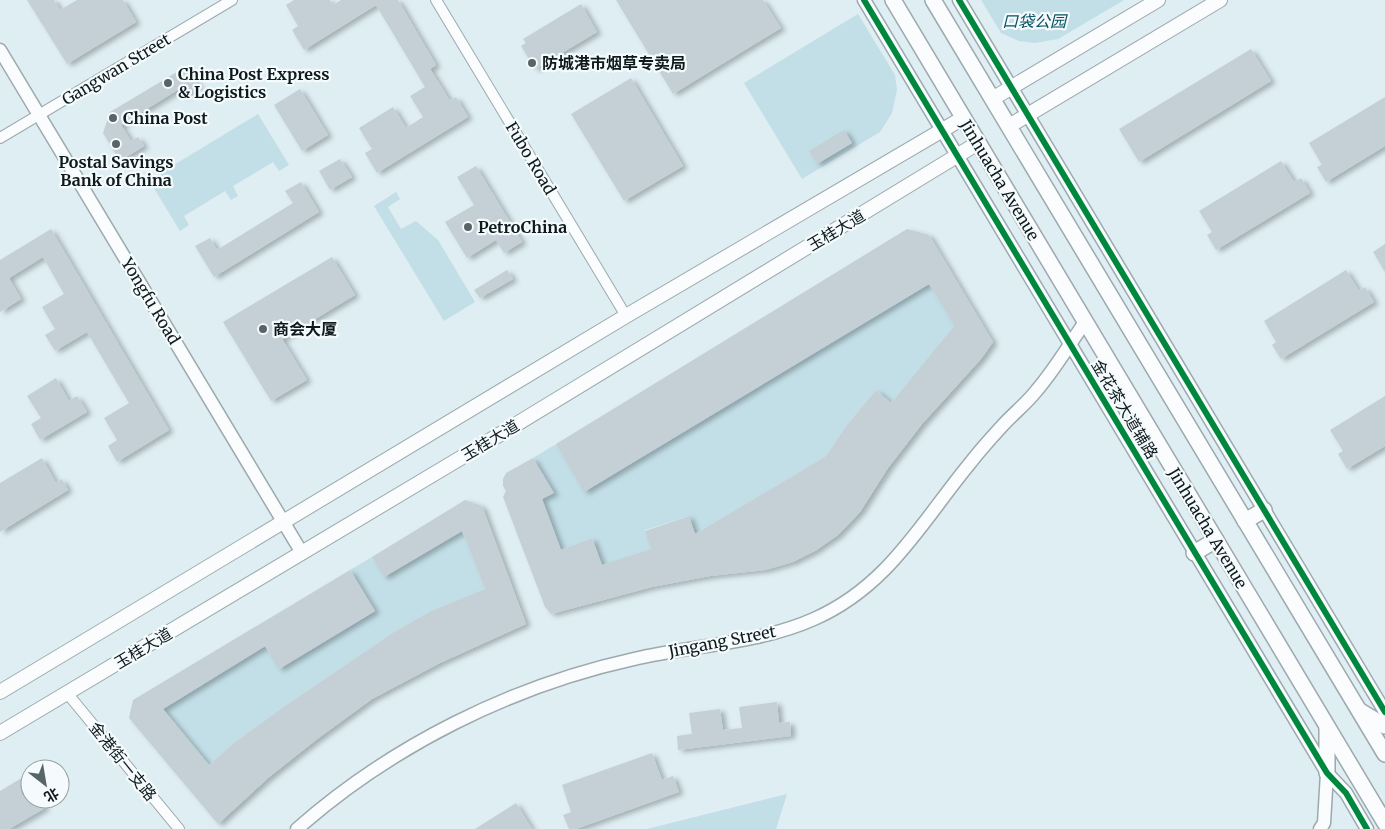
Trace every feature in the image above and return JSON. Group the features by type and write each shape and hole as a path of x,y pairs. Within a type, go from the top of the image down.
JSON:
{"main road":[{"name":"Jinhuacha Avenue","path":"893,0 1385,824"},
{"path":"933,0 1385,754"},
{"path":"992,100 1158,0"},
{"path":"1009,126 1220,0"},
{"name":"玉桂大道","path":"0,692 626,316 963,118"},
{"name":"玉桂大道","path":"0,733 302,553 978,143"},
{"path":"1245,521 1264,510"},
{"path":"1194,553 1216,540"},
{"path":"1359,710 1385,726"},
{"path":"1327,727 1327,774"}],"street":[{"name":"Gangwan Street","path":"0,138 232,0"},
{"name":"Fubo Road","path":"436,0 626,316"},
{"name":"金花茶大道辅路","path":"864,0 1327,774 1346,793 1367,829"},
{"path":"959,0 1385,712"},
{"name":"Yongfu Road","path":"0,50 302,553"},
{"name":"Jingang Street","path":"297,829 347,790 405,751 476,713 518,695 559,680 630,660 772,634 815,619 850,599 877,578 901,553 970,463 1001,427 1037,390 1085,322"},
{"name":"金港街一支路","path":"68,693 179,829"},
{"path":"1320,829 1324,823 1327,774"},
{"path":"1379,829 1385,824"}],"green space":[{"name":"口袋公园","path":"981,0 1124,0 1058,39 1035,43 1019,41 1001,33"},
{"path":"858,14 895,75 897,90 892,113 880,132 802,179 744,83"},
{"path":"258,114 289,165 279,171 273,162 233,186 238,196 231,200 225,191 184,216 189,225 180,231 149,180"},
{"path":"396,192 400,199 388,207 401,229 416,221 438,240 475,302 444,321 374,206"},
{"path":"929,284 954,326 891,403 876,390 846,426 826,456 695,534 688,516 645,530 651,549 595,568 598,554 592,538 561,550 542,499 553,493 533,458 556,444 584,491"},
{"path":"462,531 485,589 431,611 394,632 282,708 234,743 209,765 163,709 279,638 279,669 375,611 350,570 372,557 384,577"},
{"path":"787,794 776,829 647,829"}],"building":[{"path":"27,0 54,0 60,10 77,0 123,0 136,22 67,64"},
{"path":"294,0 330,0 333,5 341,0 398,0 436,65 430,69 450,101 456,97 468,117 377,173 365,153 372,149 359,128 393,107 406,128 423,117 410,96 425,87 376,5 304,50 292,30 298,26 286,5"},
{"path":"616,0 763,0 781,28 673,94"},
{"path":"581,4 597,32 535,69 521,46 526,43 523,39"},
{"path":"1251,49 1271,81 1139,162 1119,129"},
{"path":"187,66 199,87 183,96 179,89 121,125 131,141 138,137 144,146 120,161 103,133 110,112"},
{"path":"631,78 683,166 624,201 571,114"},
{"path":"300,89 328,135 302,151 274,105"},
{"path":"1385,97 1385,146 1326,182 1317,167 1322,165 1309,143"},
{"path":"844,130 852,143 817,164 809,151"},
{"path":"340,159 352,177 330,190 319,171"},
{"path":"1281,161 1294,182 1301,178 1310,193 1216,250 1207,235 1212,232 1199,211"},
{"path":"476,166 522,242 504,253 496,240 467,258 445,222 474,205 457,177"},
{"path":"301,182 319,212 214,277 195,246 210,238 217,250 293,203 285,191"},
{"path":"51,229 169,430 117,462 108,446 117,440 104,418 129,403 87,332 55,351 45,335 55,329 42,307 64,294 43,257 9,278 21,299 0,312 0,260"},
{"path":"907,229 929,235 993,342 981,359 922,424 888,468 860,512 838,535 815,551 793,562 765,570 710,576 652,587 551,614 545,607 503,497 506,491 503,486 503,479 506,473 533,458 554,493 542,499 561,550 592,538 602,565 651,549 645,531 689,516 695,534 826,456 846,426 876,390 891,403 954,326 929,284 584,492 556,444"},
{"path":"1385,244 1385,272 1373,252"},
{"name":"商会大厦","path":"332,257 355,295 282,339 307,380 271,401 223,322"},
{"path":"507,270 513,279 480,298 474,290"},
{"path":"1346,270 1359,291 1365,287 1374,302 1281,359 1272,345 1276,342 1264,321"},
{"path":"56,378 69,401 77,396 87,412 40,440 31,424 41,418 27,396"},
{"path":"1385,396 1385,446 1347,469 1338,454 1343,451 1330,430"},
{"path":"42,458 56,483 62,479 68,490 0,532 0,483"},
{"path":"465,500 482,506 526,624 440,663 372,699 268,778 218,824 129,718 133,700 350,570 375,611 279,669 265,646 163,709 209,765 234,743 282,708 394,632 431,611 485,589 462,531 384,577 372,557"},
{"path":"777,702 779,723 790,722 791,736 678,750 677,736 692,734 689,713 720,709 723,730 742,728 739,707"},
{"path":"652,753 662,780 673,776 679,792 576,829 569,829 563,815 571,812 562,785"},
{"path":"20,779 20,809 43,809 9,829 0,829 0,791"},
{"path":"516,803 532,829 475,829"}],"cycle path":[{"path":"864,0 1327,773 1346,793 1367,829"},
{"path":"959,0 1385,712"}],"place":[{"name":"防城港市烟草专卖局","path":"532,63"},
{"name":"China Post Express & Logistics","path":"168,83"},
{"name":"China Post","path":"113,118"},
{"name":"Postal Savings Bank of China","path":"116,144"},
{"name":"PetroChina","path":"468,227"},
{"name":"商会大厦","path":"263,329"}]}
